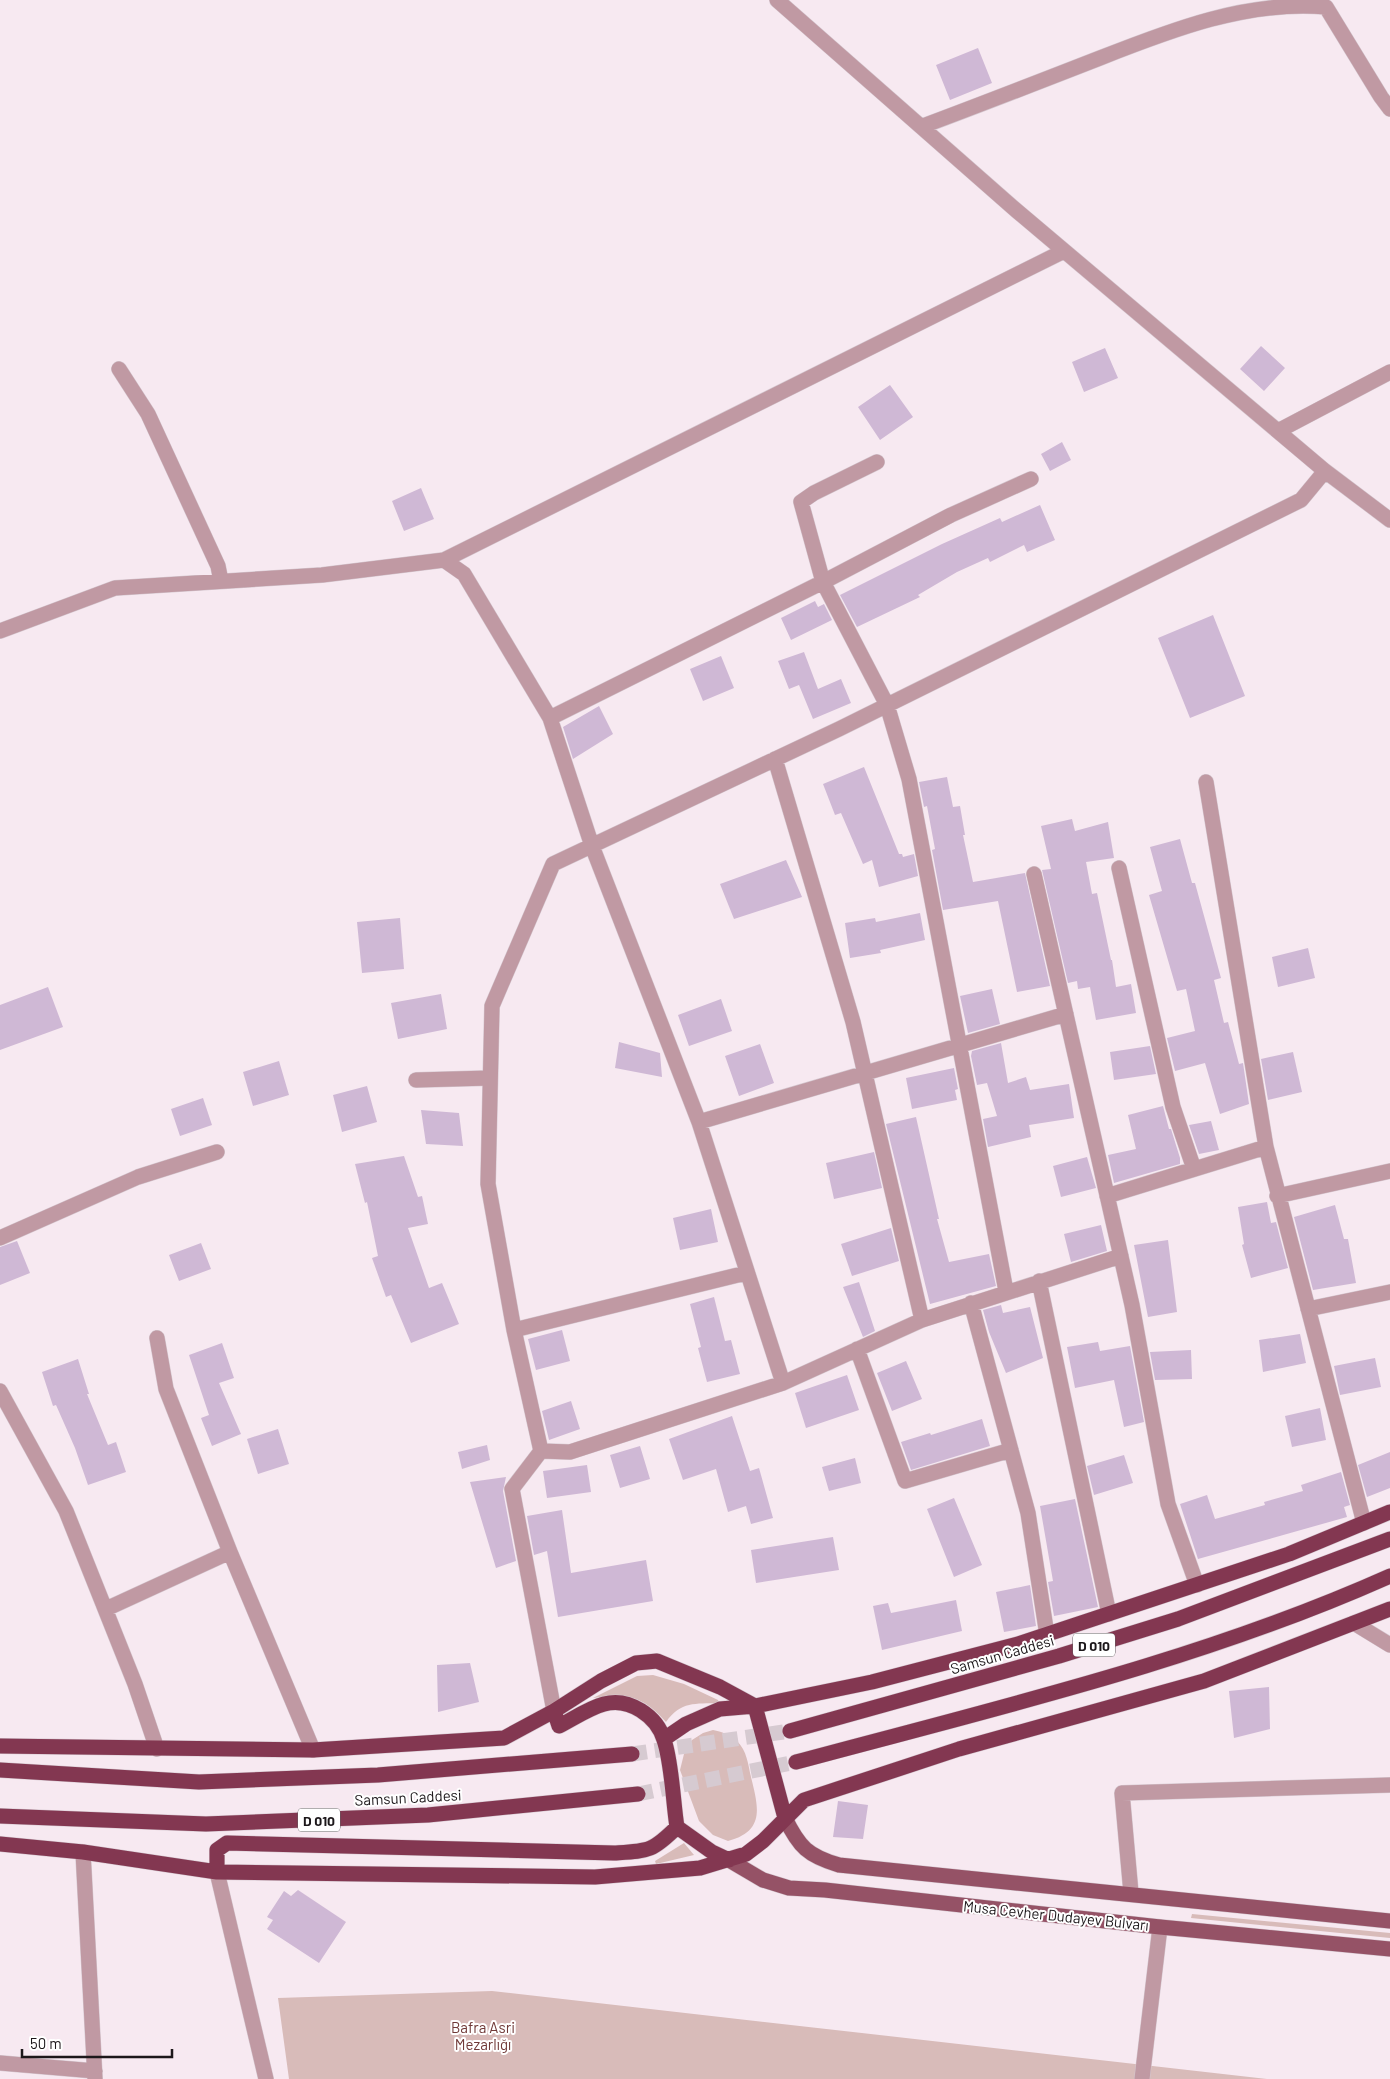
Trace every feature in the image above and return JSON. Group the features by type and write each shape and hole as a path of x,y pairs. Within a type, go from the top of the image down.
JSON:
{"highway":[{"path":"664,1739 686,1724 720,1708 755,1706 872,1682 1047,1635 1289,1554 1390,1512"},
{"name":"Samsun Caddesi","path":"790,1731 1058,1656 1178,1619 1390,1538"},
{"name":"D 010","path":"796,1762 1087,1684 1228,1640 1354,1592 1390,1576"},
{"path":"0,1844 83,1852 217,1872 595,1877 700,1868 729,1860 752,1849 804,1800 959,1749 1204,1680 1390,1609"},
{"path":"0,1746 313,1750 504,1738 554,1711 601,1681 636,1663 657,1661 720,1687 755,1706 785,1818"},
{"path":"554,1711 559,1726 604,1704 634,1705 652,1719 664,1739 677,1827 712,1852 729,1860"},
{"name":"Samsun Caddesi","path":"0,1770 199,1782 378,1775 632,1754"},
{"name":"Samsun Caddesi","path":"0,1816 206,1824 428,1815 638,1794"},
{"path":"217,1872 217,1850 227,1843 614,1853 648,1851 662,1843 677,1827"}],"main road":[{"name":"Musa Cevher Dudayev Bulvarı","path":"785,1818 796,1841 807,1852 820,1860 839,1865 1131,1893 1390,1921"},
{"name":"Musa Cevher Dudayev Bulvarı","path":"729,1860 763,1880 789,1888 825,1890 1160,1927 1390,1949"}],"street":[{"path":"777,0 1064,251 1325,471 1390,520"},
{"path":"922,126 1212,15 1269,3 1307,3 1326,6 1390,109"},
{"path":"0,630 115,588 322,575 444,560 1064,251"},
{"path":"119,369 148,414 218,566 221,581"},
{"path":"1278,431 1390,372"},
{"path":"877,462 814,493 801,502 823,582 887,705 909,779 1006,1291"},
{"path":"554,1711 512,1489 541,1451 514,1330 488,1184 492,1006 552,864 887,705 1300,500 1325,471"},
{"path":"550,718 823,582 950,515 1031,479"},
{"path":"444,560 464,574 550,718 592,846 699,1122 746,1273 783,1383"},
{"path":"775,759 851,1013 867,1074 922,1320"},
{"path":"1206,782 1266,1147 1364,1523"},
{"path":"1119,868 1173,1107 1194,1169"},
{"path":"1034,874 1121,1256 1168,1504 1197,1584"},
{"path":"699,1122 1066,1014"},
{"path":"416,1080 490,1078"},
{"path":"1107,1196 1266,1147"},
{"path":"0,1238 138,1176 217,1152"},
{"path":"1278,1196 1390,1171"},
{"path":"541,1451 570,1452 783,1383 922,1320 1006,1291 1121,1256"},
{"path":"514,1330 746,1273"},
{"path":"1039,1281 1109,1614"},
{"path":"1308,1309 1390,1292"},
{"path":"971,1303 1028,1512 1047,1635"},
{"path":"157,1338 166,1389 230,1552 313,1750"},
{"path":"857,1350 905,1481 1011,1450"},
{"path":"0,1391 66,1511 136,1684 157,1749"},
{"path":"106,1609 230,1552"},
{"path":"1354,1623 1390,1645"},
{"path":"1131,1893 1122,1793 1390,1785"},
{"path":"0,2063 95,2075 83,1852"},
{"path":"217,1872 266,2079"},
{"path":"1142,2079 1160,1927"}],"green space":[{"path":"653,1675 684,1684 718,1700 719,1703 696,1704 683,1707 677,1710 666,1722 650,1707 634,1698 616,1696 593,1698 637,1676"},
{"path":"713,1730 731,1737 743,1749 756,1798 757,1807 754,1824 749,1831 740,1837 728,1841 713,1835 699,1821 680,1770 685,1750 692,1740 703,1733"},
{"path":"684,1843 694,1855 656,1864 655,1861"},
{"path":"1192,1914 1390,1933 1390,1938 1191,1918"},
{"name":"Bafra Asri Mezarlığı","path":"492,1991 1267,2079 289,2079 278,1998"}],"building":[{"path":"978,48 992,83 950,100 936,65"},
{"path":"1261,346 1285,368 1264,391 1240,369"},
{"path":"1105,348 1118,378 1084,392 1072,362"},
{"path":"890,385 913,417 880,440 858,407"},
{"path":"1062,442 1071,460 1050,471 1041,454"},
{"path":"421,488 434,519 404,531 392,501"},
{"path":"1040,505 1055,540 1027,552 1024,545 990,562 988,558 957,572 918,595 920,597 857,627 840,595 942,544 1000,518 1002,522"},
{"path":"815,601 818,607 824,604 832,620 791,640 781,618"},
{"path":"1213,615 1245,696 1190,718 1158,638"},
{"path":"804,652 818,689 841,679 851,703 813,719 799,685 789,689 778,661"},
{"path":"721,656 734,688 703,701 690,669"},
{"path":"599,706 613,734 573,759 563,727"},
{"path":"864,767 899,854 902,854 903,857 914,854 918,876 879,887 872,860 863,864 841,813 835,815 823,784"},
{"path":"947,777 953,807 960,806 965,835 963,835 973,882 1025,873 1050,986 1017,992 998,901 943,910 932,850 935,849 927,806 924,807 919,782"},
{"path":"1072,819 1075,831 1108,822 1114,858 1086,862 1092,894 1097,893 1116,987 1131,984 1136,1013 1096,1020 1090,987 1078,989 1077,981 1068,983 1042,870 1051,869 1041,826"},
{"path":"1180,839 1192,883 1195,883 1221,978 1214,980 1224,1023 1228,1022 1239,1064 1243,1063 1249,1104 1220,1114 1205,1063 1175,1071 1167,1038 1195,1031 1186,989 1177,991 1149,895 1162,891 1150,847"},
{"path":"786,860 802,897 734,919 720,884"},
{"path":"920,913 925,940 880,950 881,953 850,958 845,923 875,918 876,922"},
{"path":"400,918 404,969 362,973 357,922"},
{"path":"1308,948 1315,978 1278,987 1272,957"},
{"path":"48,987 63,1027 0,1050 0,1005"},
{"path":"992,989 1000,1024 968,1033 960,996"},
{"path":"441,994 447,1029 398,1039 391,1003"},
{"path":"721,999 732,1031 689,1046 678,1015"},
{"path":"619,1042 660,1053 662,1077 615,1068"},
{"path":"1001,1043 1008,1083 1026,1077 1030,1090 1069,1084 1074,1118 1029,1125 1031,1137 988,1147 983,1119 997,1116 987,1083 977,1085 971,1056 972,1051"},
{"path":"760,1044 774,1083 739,1096 725,1056"},
{"path":"1150,1046 1156,1074 1114,1080 1110,1052"},
{"path":"1293,1052 1302,1092 1268,1100 1261,1059"},
{"path":"279,1061 289,1095 253,1106 243,1072"},
{"path":"954,1068 958,1089 955,1090 957,1100 912,1109 906,1078"},
{"path":"367,1086 377,1122 342,1132 333,1095"},
{"path":"203,1098 212,1125 180,1136 171,1109"},
{"path":"1163,1106 1180,1158 1180,1164 1114,1183 1108,1155 1136,1149 1128,1115"},
{"path":"421,1110 459,1113 463,1146 426,1144"},
{"path":"916,1117 939,1219 937,1219 949,1262 989,1254 996,1286 930,1304 886,1124"},
{"path":"1211,1121 1219,1150 1199,1154 1189,1125"},
{"path":"874,1152 882,1188 834,1199 826,1163"},
{"path":"404,1156 418,1197 422,1196 428,1224 408,1228 429,1288 442,1283 459,1324 411,1343 391,1295 386,1297 372,1258 378,1256 367,1202 365,1203 355,1164"},
{"path":"1087,1157 1096,1188 1061,1197 1053,1166"},
{"path":"1267,1202 1271,1223 1276,1222 1288,1268 1251,1278 1242,1245 1244,1244 1238,1207"},
{"path":"1335,1205 1344,1239 1348,1239 1356,1283 1313,1290 1294,1217"},
{"path":"711,1209 718,1242 680,1250 673,1218"},
{"path":"1101,1225 1107,1251 1071,1262 1064,1234"},
{"path":"891,1228 899,1261 852,1276 841,1244"},
{"path":"1168,1240 1177,1312 1148,1317 1134,1245"},
{"path":"17,1241 30,1273 0,1285 0,1247"},
{"path":"201,1243 211,1269 179,1281 169,1255"},
{"path":"859,1282 875,1331 863,1337 843,1287"},
{"path":"714,1297 725,1341 731,1340 740,1374 707,1382 698,1348 701,1347 690,1304"},
{"path":"1001,1305 1003,1313 1030,1307 1043,1358 1006,1373 989,1332 983,1310"},
{"path":"562,1330 570,1361 536,1370 528,1339"},
{"path":"1300,1334 1306,1363 1263,1372 1259,1340"},
{"path":"1098,1342 1100,1351 1130,1346 1144,1422 1124,1427 1114,1380 1075,1388 1067,1347"},
{"path":"222,1343 234,1378 219,1383 241,1434 212,1446 201,1418 209,1415 189,1355"},
{"path":"1191,1350 1192,1379 1155,1380 1150,1352"},
{"path":"1375,1358 1381,1387 1340,1395 1334,1366"},
{"path":"78,1359 89,1394 87,1394 108,1445 116,1442 126,1472 88,1485 75,1448 56,1405 53,1406 42,1372"},
{"path":"906,1361 922,1399 892,1411 877,1373"},
{"path":"847,1375 859,1410 806,1428 795,1393"},
{"path":"571,1401 580,1429 549,1440 542,1411"},
{"path":"1320,1408 1326,1440 1292,1447 1285,1416"},
{"path":"732,1416 750,1471 759,1468 773,1518 751,1524 746,1506 728,1512 716,1469 683,1480 669,1439"},
{"path":"982,1419 990,1446 911,1470 901,1442"},
{"path":"278,1429 289,1464 258,1474 247,1439"},
{"path":"487,1445 490,1460 462,1469 458,1452"},
{"path":"640,1446 650,1479 620,1488 610,1455"},
{"path":"1390,1452 1390,1488 1367,1497 1358,1465"},
{"path":"1124,1455 1133,1483 1094,1495 1087,1466"},
{"path":"855,1458 861,1483 829,1491 822,1467"},
{"path":"587,1465 591,1492 547,1498 543,1471"},
{"path":"1341,1472 1350,1505 1344,1507 1347,1517 1198,1559 1180,1504 1207,1495 1215,1519 1265,1505 1264,1502 1303,1491 1301,1485"},
{"path":"506,1477 503,1491 516,1561 496,1568 470,1482"},
{"path":"954,1498 982,1565 954,1577 927,1509"},
{"path":"1075,1499 1098,1607 1054,1616 1048,1582 1053,1581 1040,1506"},
{"path":"562,1510 571,1573 646,1560 653,1601 558,1617 547,1551 534,1555 527,1516"},
{"path":"833,1537 839,1570 756,1583 751,1550"},
{"path":"1030,1585 1036,1626 1004,1632 996,1592"},
{"path":"956,1600 962,1631 882,1650 873,1606 888,1603 891,1613"},
{"path":"470,1663 479,1702 438,1712 437,1665"},
{"path":"1269,1687 1270,1729 1234,1738 1229,1691"},
{"path":"838,1801 868,1805 863,1839 833,1837"},
{"path":"298,1890 346,1922 319,1963 267,1929 273,1920 267,1917 284,1891 291,1896"}],"tunnel":[{"path":"632,1754 790,1731"},
{"path":"638,1794 796,1762"}]}
